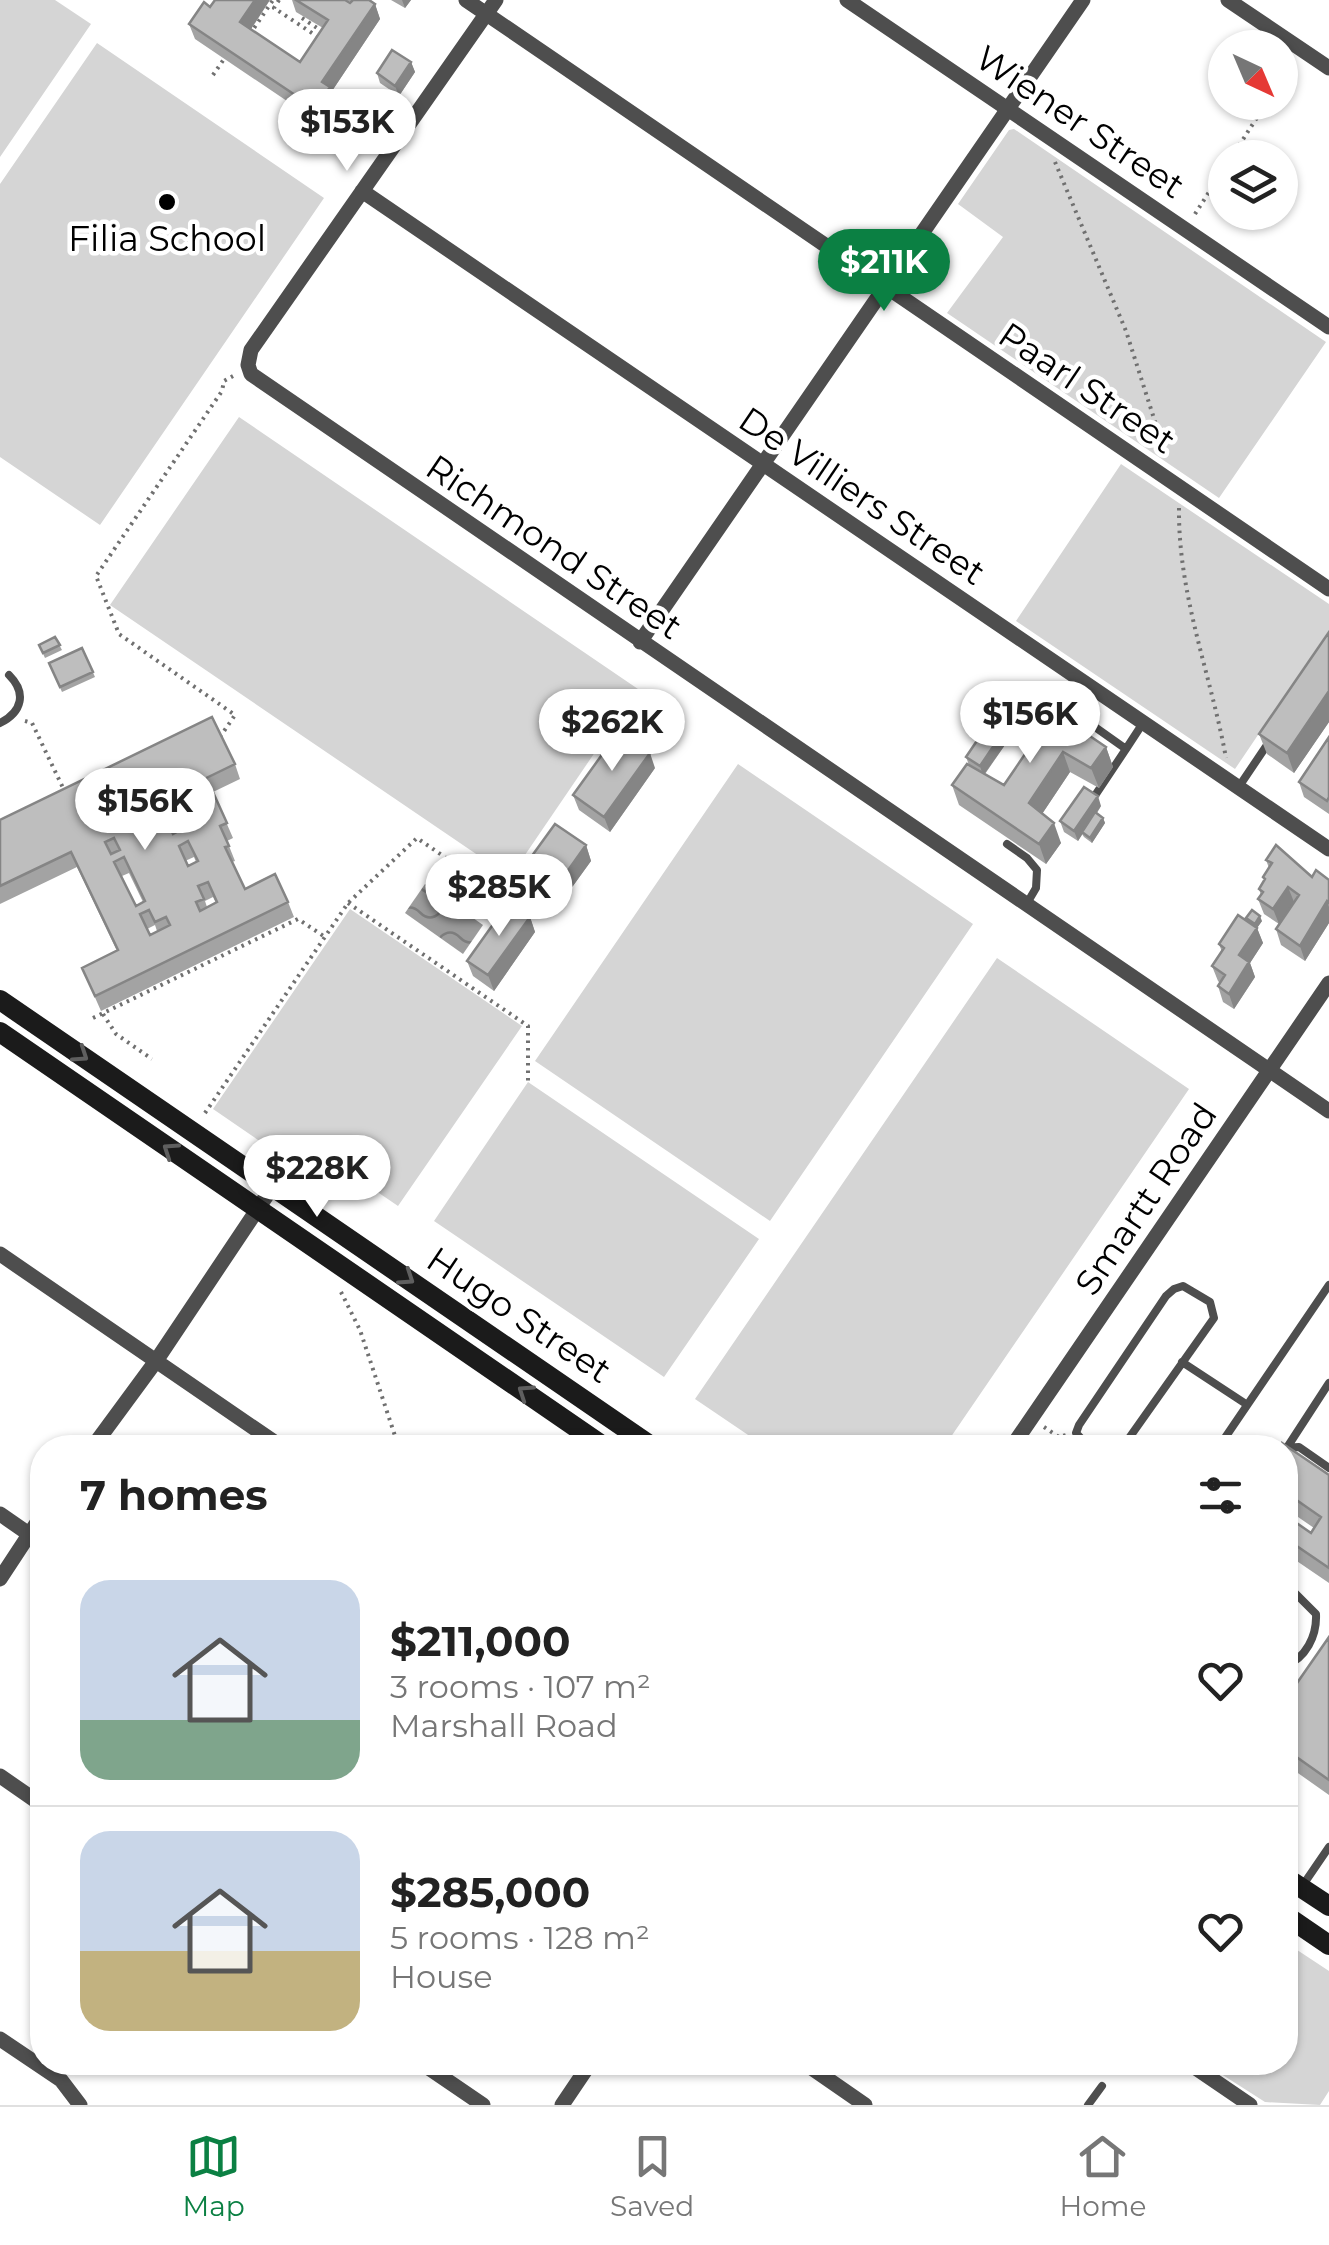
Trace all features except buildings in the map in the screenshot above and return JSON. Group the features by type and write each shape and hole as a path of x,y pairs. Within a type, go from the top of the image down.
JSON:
{"street":[{"name":"Paarl Street","path":"466,0 491,7 885,288 1329,589"},
{"name":"Wiener Street","path":"847,0 1329,328"},
{"path":"640,642 1083,0"},
{"path":"1228,0 1329,68"},
{"path":"248,367 251,350 491,7"},
{"name":"De Villiers Street","path":"362,192 1329,850"},
{"name":"Richmond Street","path":"248,367 254,377 1329,1111"},
{"name":"Smartt Road","path":"1020,1435 1329,983"},
{"name":"Hugo Street","path":"0,1000 635,1435"},
{"name":"Hugo Street","path":"0,1032 587,1435"},
{"path":"102,1435 273,1186"},
{"path":"0,1254 264,1435"},
{"path":"0,1514 30,1534"},
{"path":"0,1579 30,1545"},
{"path":"0,1776 30,1797"},
{"path":"1298,1885 1329,1906"},
{"path":"1298,1925 1329,1945"},
{"path":"0,2039 30,2059"},
{"path":"54,2075 80,2105"},
{"path":"439,2075 483,2105"},
{"path":"562,2105 582,2075"},
{"path":"822,2075 865,2105"},
{"path":"1206,2075 1250,2105"}],"lane":[{"path":"0,723 12,717 20,706 20,691 9,675"},
{"path":"1037,686 1126,749"},
{"path":"1096,794 1143,724"},
{"path":"1238,788 1278,728"},
{"path":"1006,844 1037,870 1036,888 1026,905"},
{"path":"116,1113 130,1088"},
{"path":"1076,1433 1166,1296 1183,1286 1210,1302 1215,1314 1131,1435"},
{"path":"1226,1435 1329,1286"},
{"path":"1182,1362 1246,1404"},
{"path":"1292,1435 1329,1383"},
{"path":"1298,1447 1329,1468"},
{"path":"1298,1597 1316,1614 1317,1630 1298,1659"},
{"path":"1298,1877 1329,1848"},
{"path":"1088,2105 1102,2086"}],"path":[{"path":"276,0 274,8 326,42"},
{"path":"247,38 276,0"},
{"path":"301,26 304,18 330,36"},
{"path":"1298,56 1302,50"},
{"path":"212,76 224,59"},
{"path":"282,122 293,105"},
{"path":"1055,142 1056,166 1126,331 1156,429 1179,487 1178,537 1190,613 1226,757 1223,778"},
{"path":"1184,230 1208,193"},
{"path":"220,737 235,715 119,634 96,576 222,392 224,381 248,367"},
{"path":"22,724 26,719 32,723 71,804"},
{"path":"205,1113 348,903 416,838 529,915"},
{"path":"348,903 528,1026 528,1082"},
{"path":"93,1018 298,919 325,937"},
{"path":"103,1014 116,1034 152,1059"},
{"path":"339,1288 360,1330 396,1435"},
{"path":"1031,1418 1056,1435"},
{"path":"1068,1435 1076,1433"}],"shaded area":[{"path":"0,0 55,0 91,24 0,157"},
{"path":"97,43 324,198 100,525 0,457 0,184"},
{"path":"1014,129 1326,342 1219,498 947,313 1003,237 958,204 1009,130"},
{"path":"239,417 638,689 510,877 110,605"},
{"path":"1121,464 1329,604 1329,630 1235,769 1016,621"},
{"path":"738,764 973,924 770,1221 535,1061"},
{"path":"350,909 522,1026 398,1206 313,1148 299,1168 213,1109"},
{"path":"997,958 1189,1089 952,1435 748,1435 695,1399"},
{"path":"528,1082 759,1239 664,1377 434,1221"},
{"path":"1298,1951 1329,1971 1329,2091 1320,2105 1265,2102 1223,2075 1298,2075"}],"water":[{"path":"425,884 483,925 463,954 405,913"}],"place":[{"name":"Filia School","path":"167,202"}]}
